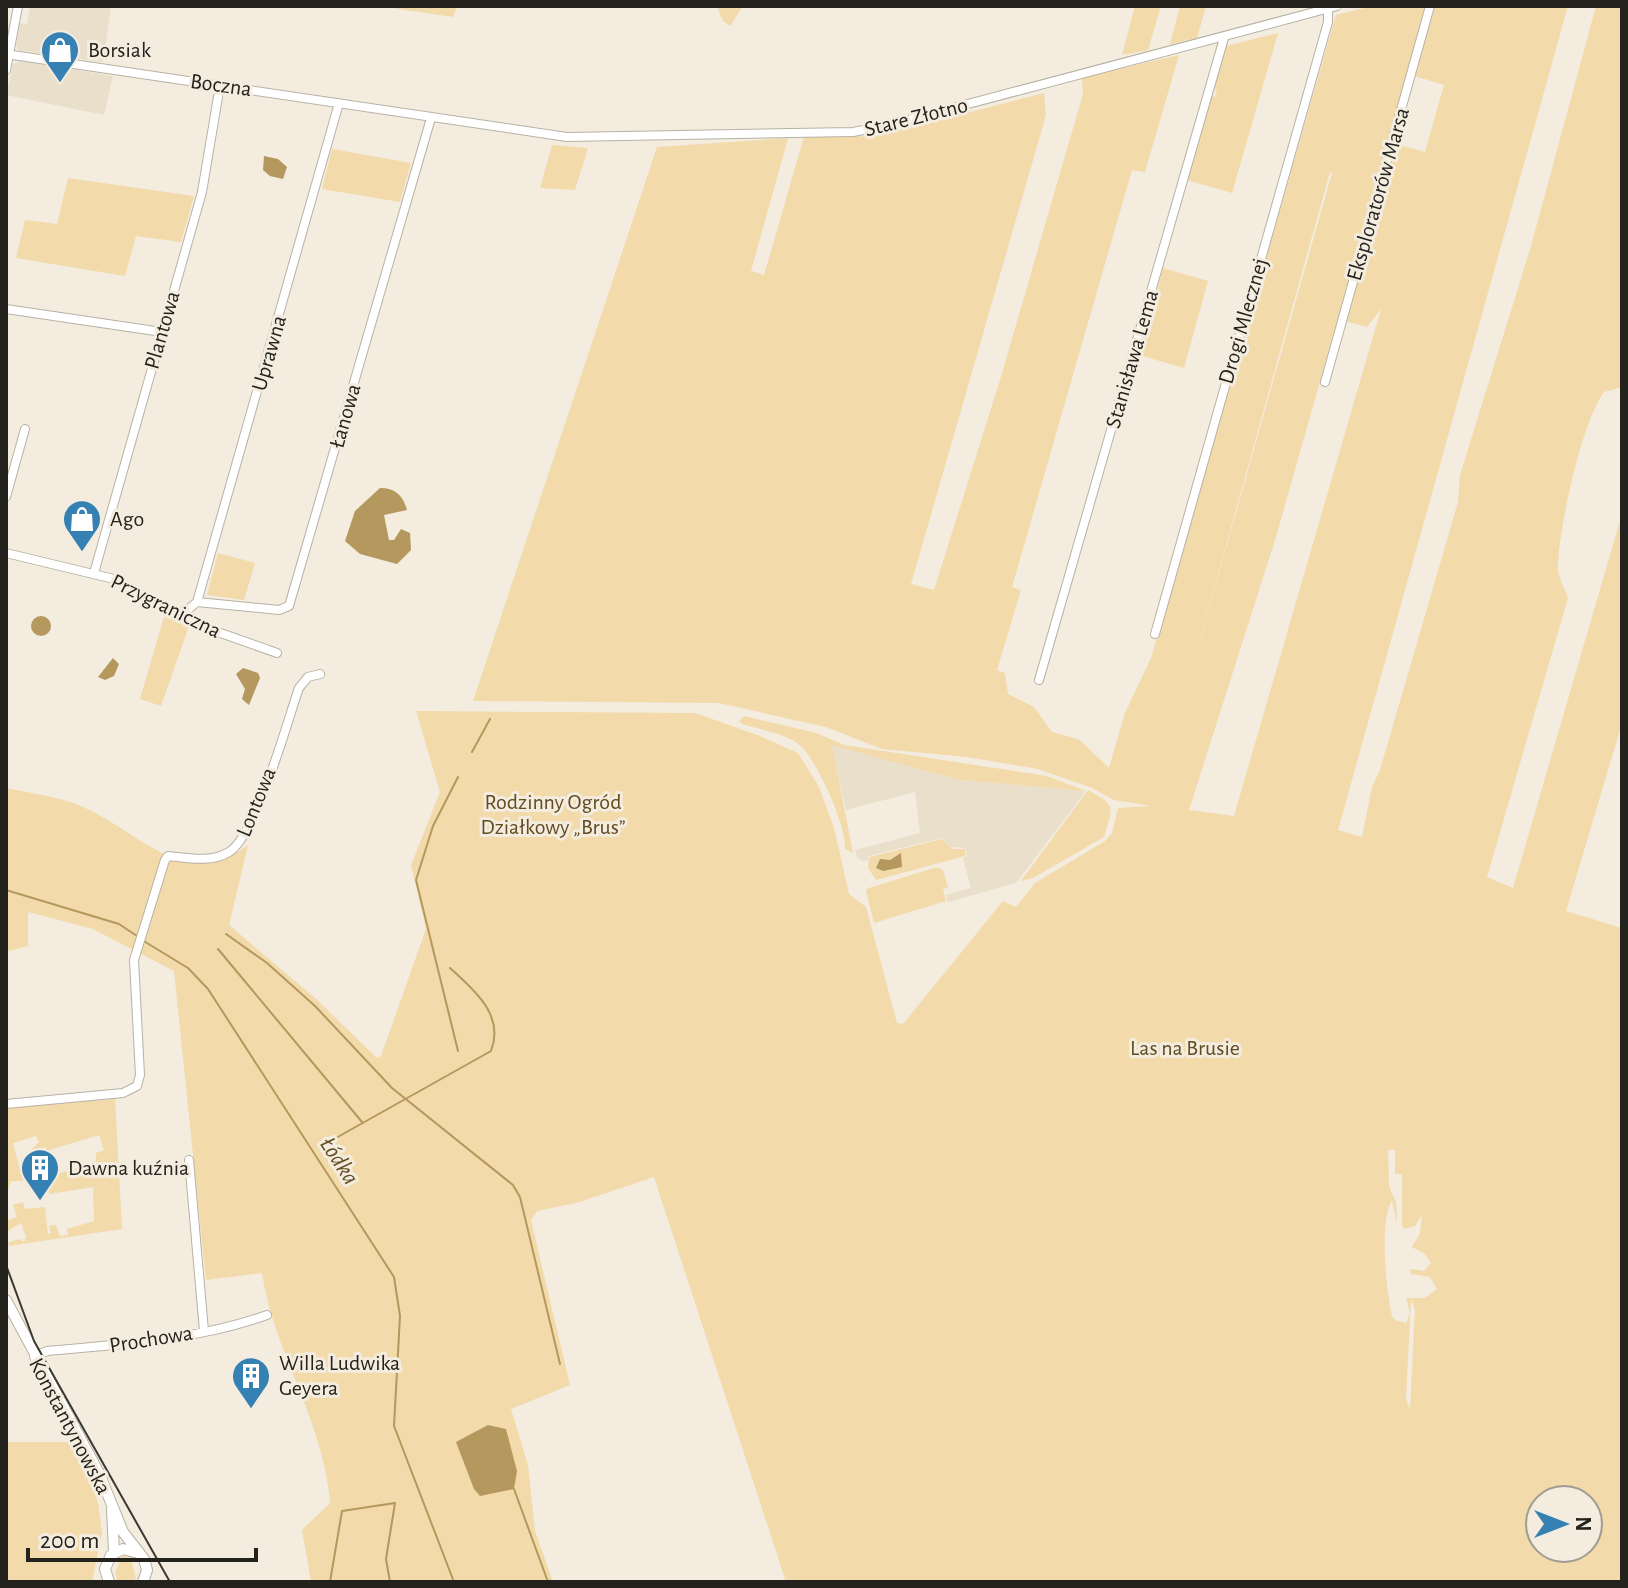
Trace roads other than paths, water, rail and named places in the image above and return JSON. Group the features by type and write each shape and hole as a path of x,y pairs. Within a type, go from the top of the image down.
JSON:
{"main road":[{"name":"Konstantynowska","path":"6,1300 93,1462 126,1538 146,1566 145,1580"},
{"name":"Konstantynowska","path":"112,1509 114,1552"},
{"path":"106,1579 106,1563 114,1552 126,1549 139,1554"}],"street":[{"path":"6,70 18,6"},
{"name":"Eksploratorów Marsa","path":"1325,382 1430,6"},
{"name":"Stare Złotno","path":"433,118 581,138 853,132 1224,38 1333,7"},
{"name":"Drogi Mlecznej","path":"1155,634 1333,7"},
{"name":"Stanisława Lema","path":"1039,680 1224,38"},
{"name":"Boczna","path":"8,54 433,118"},
{"name":"Plantowa","path":"94,573 202,192 220,85"},
{"name":"Uprawna","path":"197,602 339,103"},
{"name":"Łanowa","path":"197,602 279,610 289,606 433,118"},
{"path":"6,309 162,332"},
{"path":"6,497 25,429"},
{"name":"Przygraniczna","path":"6,553 114,579 165,609 184,613 198,625 277,653"},
{"path":"184,613 197,602"},
{"name":"Lontowa","path":"6,1104 123,1093 137,1086 140,1075 133,975 136,947 168,856 212,859 234,849 245,836 299,688 308,677 320,674"},
{"path":"189,1160 204,1331"},
{"name":"Prochowa","path":"34,1357 47,1351 130,1344 204,1331 267,1315"}],"waterway":[{"path":"472,752 490,719"},
{"path":"458,777 433,826 416,880 458,1051"},
{"name":"Łódka","path":"6,890 119,924 137,936"},
{"path":"226,934 267,963 315,1006 392,1088 513,1185 520,1197 560,1364"},
{"name":"Łódka","path":"142,940 188,968 208,989 394,1277 400,1316 394,1426 454,1582"},
{"path":"218,949 362,1122"},
{"path":"327,1143 491,1051 494,1038 491,1015 477,994 450,968"},
{"path":"514,1489 548,1582"},
{"path":"330,1582 342,1511 395,1503 386,1559 390,1582"}],"tram line":[{"path":"6,1265 34,1341 170,1582"}],"place":[{"name":"Borsiak","path":"60,84"},
{"name":"Ago","path":"82,553"},
{"name":"Dawna kuźnia","path":"40,1202"},
{"name":"Willa Ludwika Geyera","path":"251,1410"}],"park label":[{"name":"Rodzinny Ogród Działkowy „Brus”","path":"553,814"},
{"name":"Las na Brusie","path":"1185,1048"}]}
